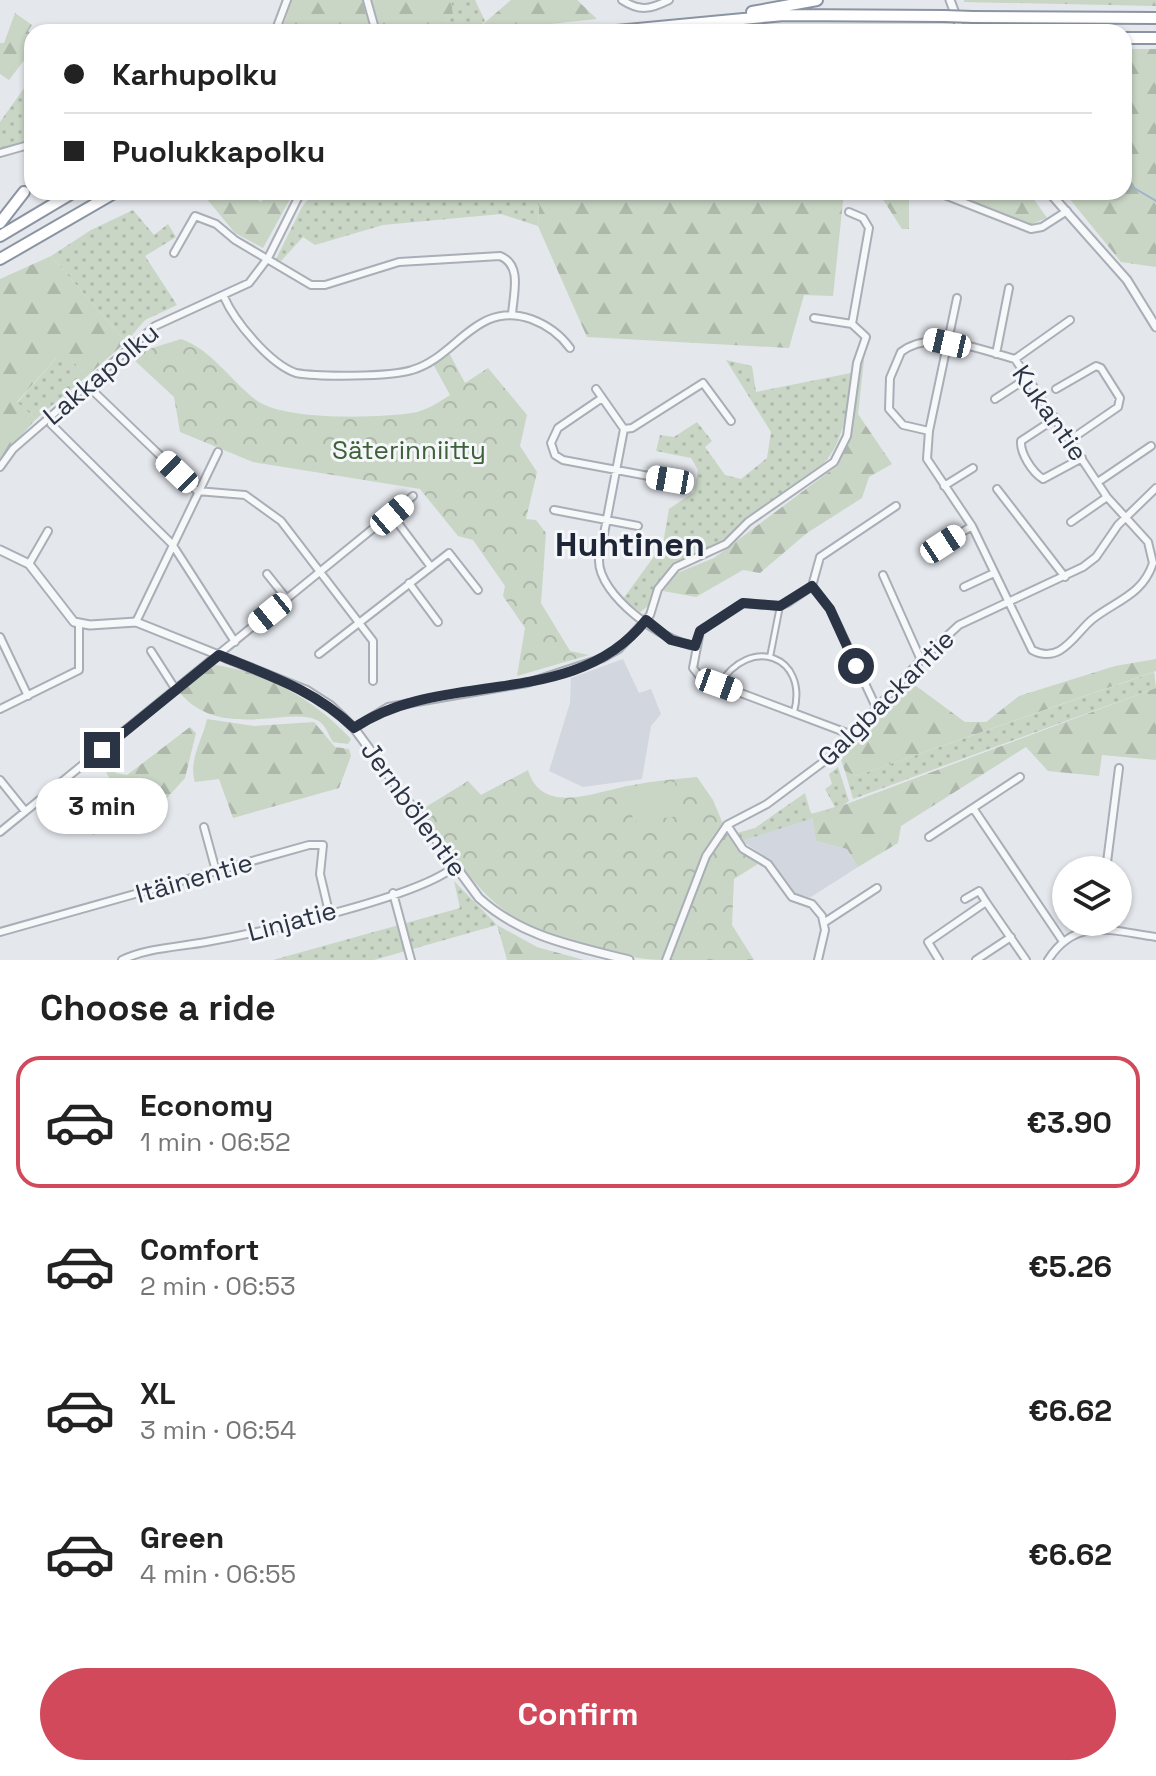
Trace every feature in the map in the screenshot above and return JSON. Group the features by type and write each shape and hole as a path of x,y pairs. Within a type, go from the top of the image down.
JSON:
{"highway":[{"path":"684,24 817,0"},
{"path":"684,24 784,15 1156,18"},
{"path":"1132,38 1156,38"},
{"path":"0,223 24,192"},
{"path":"0,236 61,200"},
{"path":"0,259 102,200"}],"street":[{"path":"278,24 287,0"},
{"path":"367,0 374,24"},
{"path":"622,0 634,8 653,9 669,0"},
{"path":"950,0 959,24"},
{"path":"0,153 24,146"},
{"name":"Lakkapolku","path":"0,467 13,449 155,326 249,283 268,258 297,200"},
{"path":"957,200 1031,229 1042,227 1067,211"},
{"path":"1057,200 1127,280 1156,327"},
{"path":"849,212 863,218 869,228 852,324"},
{"path":"174,253 191,218 195,216 216,224 235,240 306,284 319,286 399,262 500,256 508,260 514,270 512,315"},
{"path":"996,354 1009,288"},
{"path":"224,297 237,321 279,364 296,373 411,371 477,323 512,315 545,325 570,348"},
{"path":"957,298 929,431 927,459 972,526 1009,603"},
{"path":"354,728 399,703 527,683 603,658 619,649 646,620 654,609 661,583 676,567 726,544 748,522 834,462 847,436 857,363 866,341 863,332 852,324 814,318"},
{"path":"1015,359 1070,320"},
{"name":"Kukantie","path":"929,431 903,425 894,418 888,404 890,378 897,355 915,342 928,339 1015,359 1107,497 1148,542 1153,563 1136,593 1091,619 1073,644 1045,654 1032,650 1009,603"},
{"path":"1056,389 1096,366 1101,368 1119,395 1118,407 1070,440"},
{"path":"995,399 1029,377"},
{"path":"624,429 632,428 703,383 731,421"},
{"path":"91,389 197,491 245,495 281,521 375,647 373,681"},
{"path":"596,389 624,429 599,560 601,579 611,594 671,640 695,646"},
{"path":"602,398 558,428 552,435 551,448 563,460 670,480"},
{"path":"1056,418 1021,441 1020,449 1036,475 1043,479 1050,478 1082,458"},
{"path":"51,424 172,544 235,642"},
{"path":"1098,482 1151,446"},
{"path":"136,622 218,452"},
{"path":"944,486 973,468"},
{"name":"Galgbackantie","path":"727,825 788,789 855,736 921,660 959,625 1065,577 1096,557 1124,519 1156,488"},
{"path":"997,489 1065,577"},
{"path":"0,832 413,496"},
{"path":"1071,522 1107,497"},
{"path":"855,736 696,674 695,646 700,631 743,603 780,606 812,586 822,555 896,506"},
{"path":"554,510 638,526"},
{"path":"392,515 431,567"},
{"path":"943,544 972,526"},
{"path":"29,564 48,531"},
{"path":"0,550 29,564 65,614 79,624 79,670 0,709"},
{"path":"319,654 449,553 478,590"},
{"path":"964,587 994,573"},
{"path":"267,574 287,599"},
{"path":"883,575 921,660"},
{"path":"409,583 438,622"},
{"path":"812,586 830,609 877,709"},
{"path":"770,657 780,606"},
{"name":"Jernbölentie","path":"79,624 136,622 306,690 331,706 354,728 479,898 520,928 549,940 629,960"},
{"path":"0,637 28,696"},
{"path":"151,651 176,690"},
{"path":"719,685 738,661 754,655 770,657 783,665 794,681 794,712"},
{"path":"1108,856 1119,768"},
{"path":"929,837 1020,777"},
{"path":"0,780 25,811"},
{"path":"973,808 1062,940"},
{"path":"666,960 706,856 727,825 743,849 768,864 792,897 815,906 825,922 818,960"},
{"path":"204,827 216,871"},
{"name":"Itäinentie","path":"0,932 309,845 323,845 320,874 329,912"},
{"name":"Linjatie","path":"122,960 256,932 329,912 432,882 455,866"},
{"path":"825,922 877,888"},
{"path":"965,899 979,891 1026,960"},
{"path":"393,893 411,960"},
{"path":"939,960 928,942 986,902"},
{"path":"1132,932 1156,937"},
{"path":"1048,960 1062,940 1072,936"},
{"path":"976,960 1011,937"}],"shaded area":[{"path":"623,659 639,693 651,689 661,714 651,726 642,779 583,787 549,771 570,703 571,678"},
{"path":"812,817 816,841 847,849 858,867 811,897 797,896 767,858 742,841"}],"green space":[{"path":"292,0 362,0 369,24 284,24"},
{"path":"372,0 451,0 453,14 445,24 379,24"},
{"path":"451,0 475,0 485,21 482,24 445,24 453,14"},
{"path":"511,0 577,0 597,19 550,24 483,24"},
{"path":"1156,0 1156,6 964,2"},
{"path":"15,13 31,24 24,24 24,60 9,80 0,74 0,43 4,43"},
{"path":"1132,49 1156,49 1156,267 1121,262 1071,200 1132,200"},
{"path":"24,88 24,144 0,150 0,122"},
{"path":"208,200 290,200 263,248 235,233"},
{"path":"308,200 540,200 538,226 501,214 383,225 315,245 303,237 281,261 276,259"},
{"path":"540,200 843,200 833,296 804,295 789,348 587,337 538,226"},
{"path":"883,200 909,200 909,229 902,229"},
{"path":"968,200 1035,200 1047,218 1029,225"},
{"path":"133,210 154,235 168,224 176,237 145,256 177,305 145,320 126,342 51,256 91,230"},
{"path":"51,256 126,342 86,377 75,363 57,357 17,402 36,419 0,459 0,279"},
{"name":"Säterinniitty","path":"181,339 202,350 256,400 269,407 308,415 377,416 412,413 427,408 450,395 432,362 447,349 465,383 488,368 527,415 520,446 537,472 526,519 536,520 546,533 541,603 570,651 589,655 517,676 525,628 503,596 505,586 473,540 458,536 420,489 253,462 180,432 174,397 133,359 149,349"},
{"path":"58,356 75,363 86,377 36,419 17,403"},
{"path":"861,359 864,360 858,414 892,464 869,477 862,498 807,533 760,573 743,570 696,597 663,591 677,573 714,558 838,465 851,437"},
{"path":"726,360 752,366 756,392 851,373 846,414 839,439 815,472 711,549 675,564 659,583 648,606 640,612 623,599 663,544 669,509 694,492 698,470 691,458 656,451 660,435 674,437 697,422 712,441 705,447 725,475 741,479 767,458 771,432"},
{"path":"1156,659 1156,671 856,776 845,771 840,757 861,739 908,680 965,722 986,722 1019,696 1115,666"},
{"path":"215,665 253,674 289,690 322,712 351,739 348,744 333,742 322,724 309,717 236,719 216,716 197,708 180,693"},
{"path":"1154,672 1156,688 853,799 845,771 856,776"},
{"path":"1156,688 1156,760 1102,755 1099,776 1048,771 1026,747 901,826 898,843 858,867 847,849 816,841 812,817"},
{"path":"207,719 254,726 314,722 335,747 349,749 351,756 339,788 233,818 219,779 195,782 193,766"},
{"path":"190,727 196,733 185,778 167,798 167,804 142,827 128,833 120,825 93,835 83,826 67,821 113,785 104,768 112,760 116,773 127,775"},
{"path":"838,767 849,801 837,810 742,841 737,833 755,828 805,793 811,814 835,807 825,789 832,784 829,774"},
{"path":"528,770 535,785 558,797 589,795 697,777 713,800 723,824 696,872 665,960 628,956 559,939 510,914 474,881 421,810 468,781 481,795"},
{"path":"675,782 679,816 633,822 629,788"},
{"path":"723,834 727,834 738,850 761,862 734,879 732,925 754,960 668,960 708,859"},
{"path":"454,881 497,925 374,960 273,960 460,908"},
{"path":"497,925 537,947 584,960 507,960"}],"waterway":[{"path":"1132,187 1156,201"}],"district":[{"name":"Huhtinen","path":"630,544"}],"route":[{"path":"102,750 219,655 306,690 331,706 354,728 399,703 527,683 603,658 619,649 646,620 671,640 695,646 700,631 743,603 780,606 812,586 830,609 856,666"}]}
